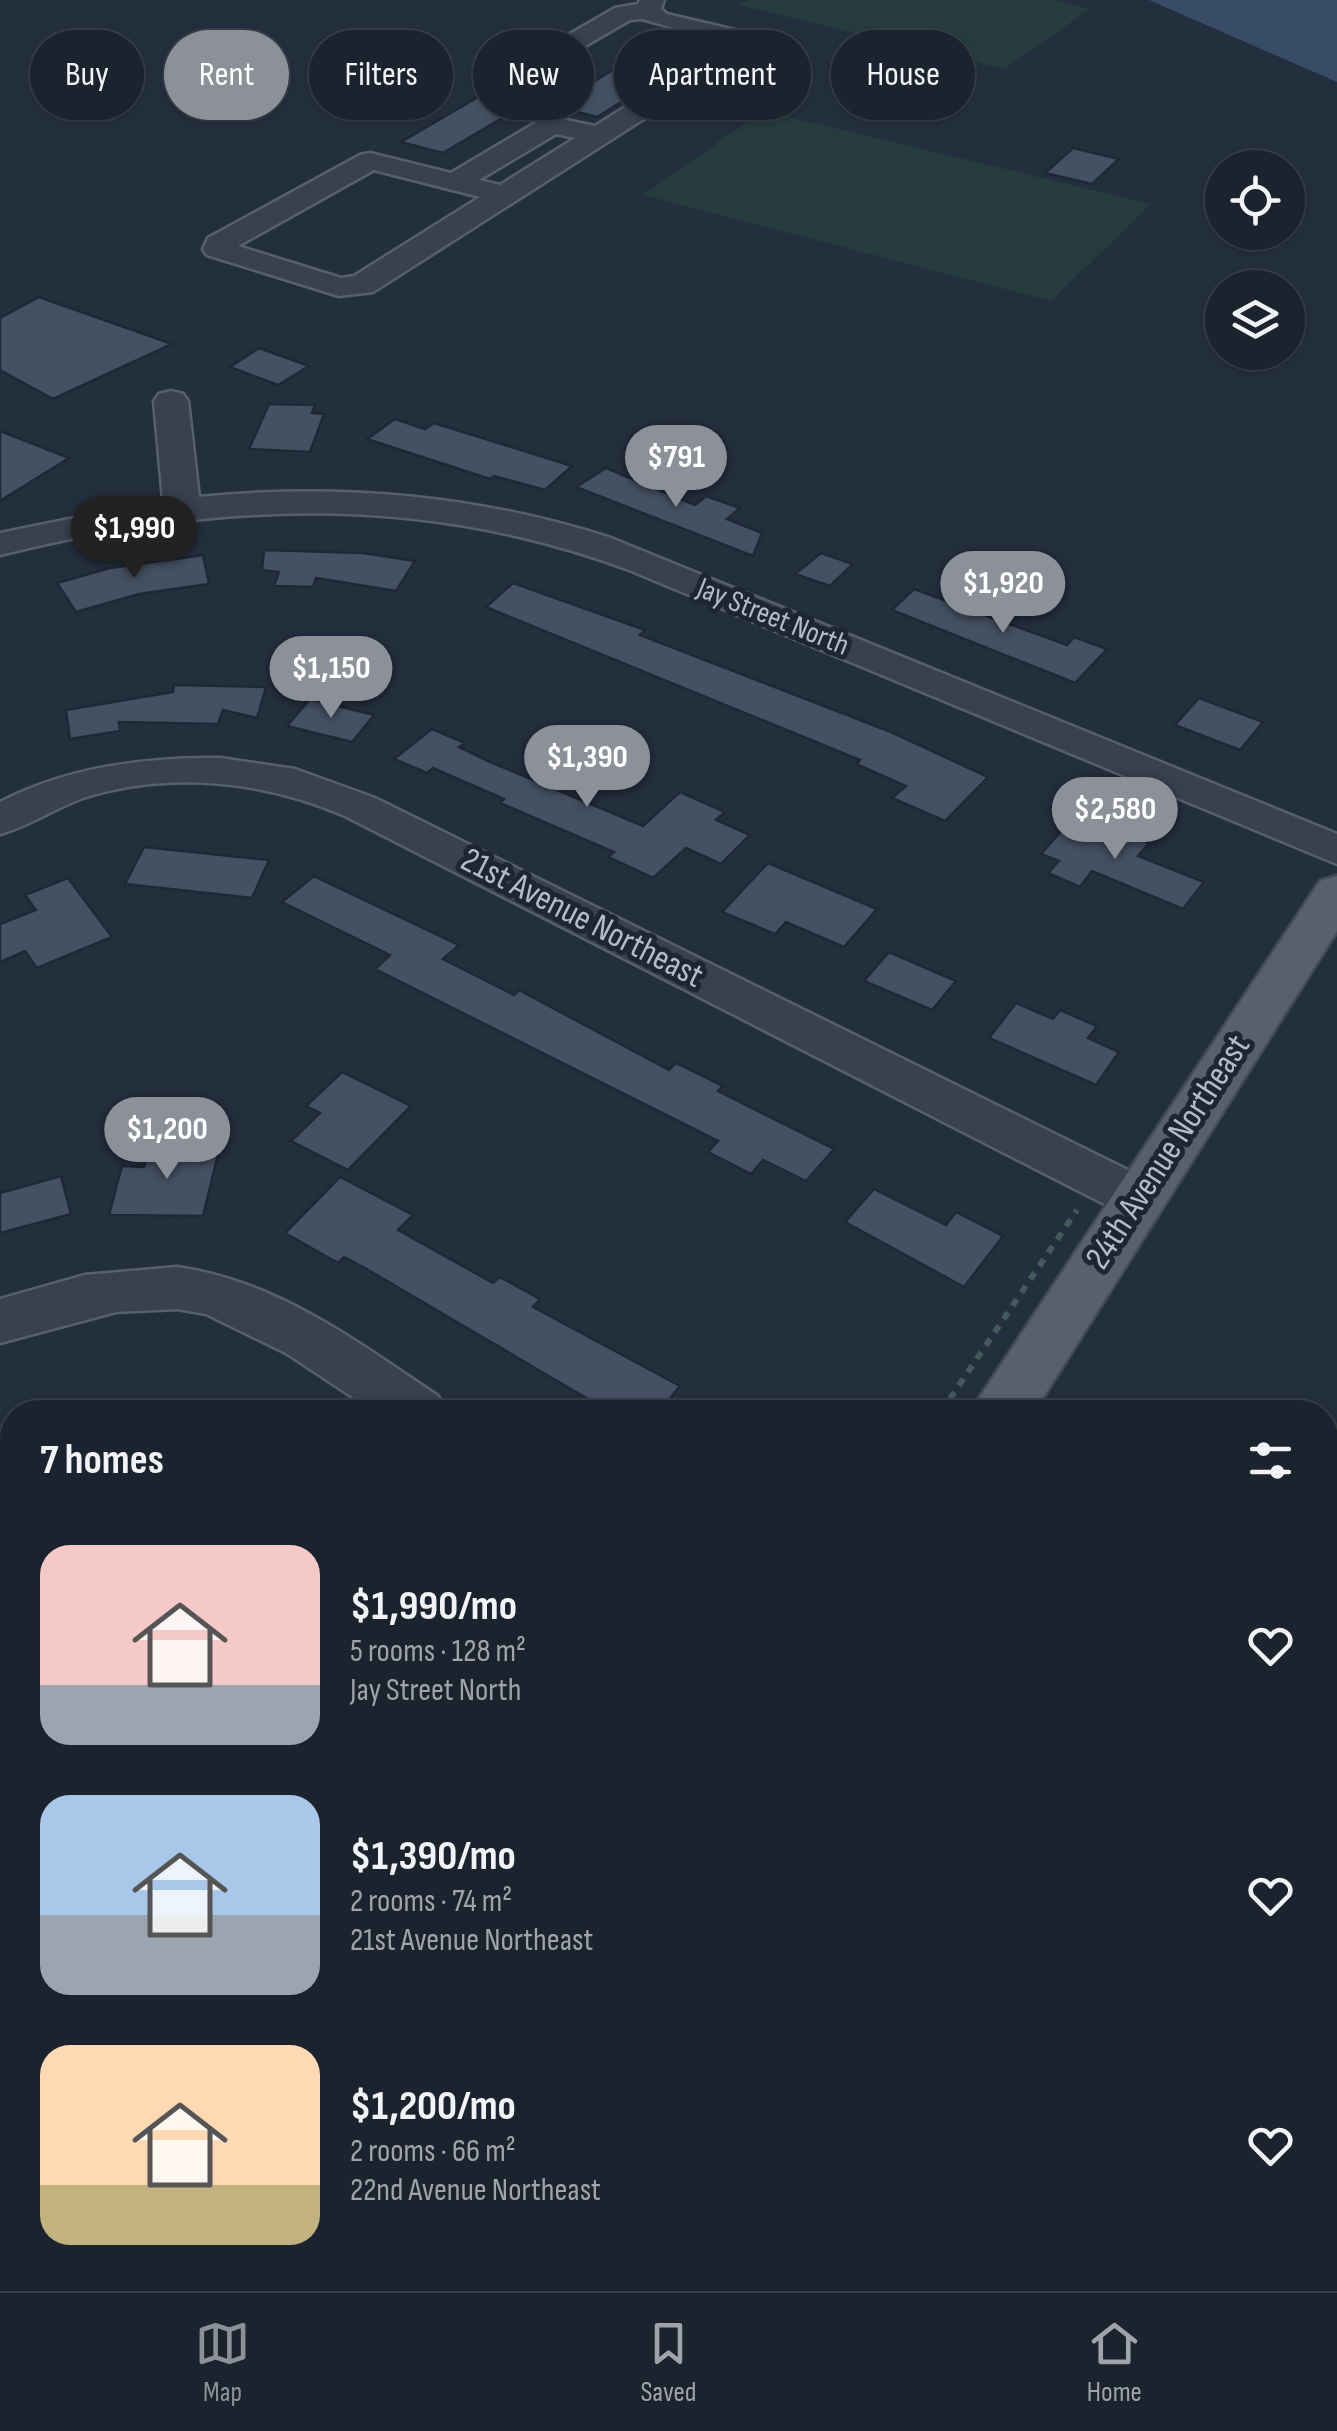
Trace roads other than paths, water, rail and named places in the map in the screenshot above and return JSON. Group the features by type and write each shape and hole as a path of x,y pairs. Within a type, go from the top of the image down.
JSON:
{"main road":[{"name":"24th Avenue Northeast","path":"1009,1400 1337,892"}],"street":[{"path":"505,195 370,161 219,244 218,249 350,289 505,195 599,135 762,44 658,19 650,6 616,16 593,30"},
{"path":"457,181 552,125 599,135"},
{"path":"170,401 182,508"},
{"name":"Jay Street North","path":"0,544 102,520 182,508 288,502 397,505 466,512 567,536 1337,850"},
{"name":"21st Avenue Northeast","path":"0,820 75,786 156,772 235,771 299,782 360,807 1138,1198"},
{"path":"0,1320 49,1303 99,1293 176,1291 231,1300 301,1335 400,1400"}],"water":[{"path":"1149,0 1337,0 1337,82"}]}
